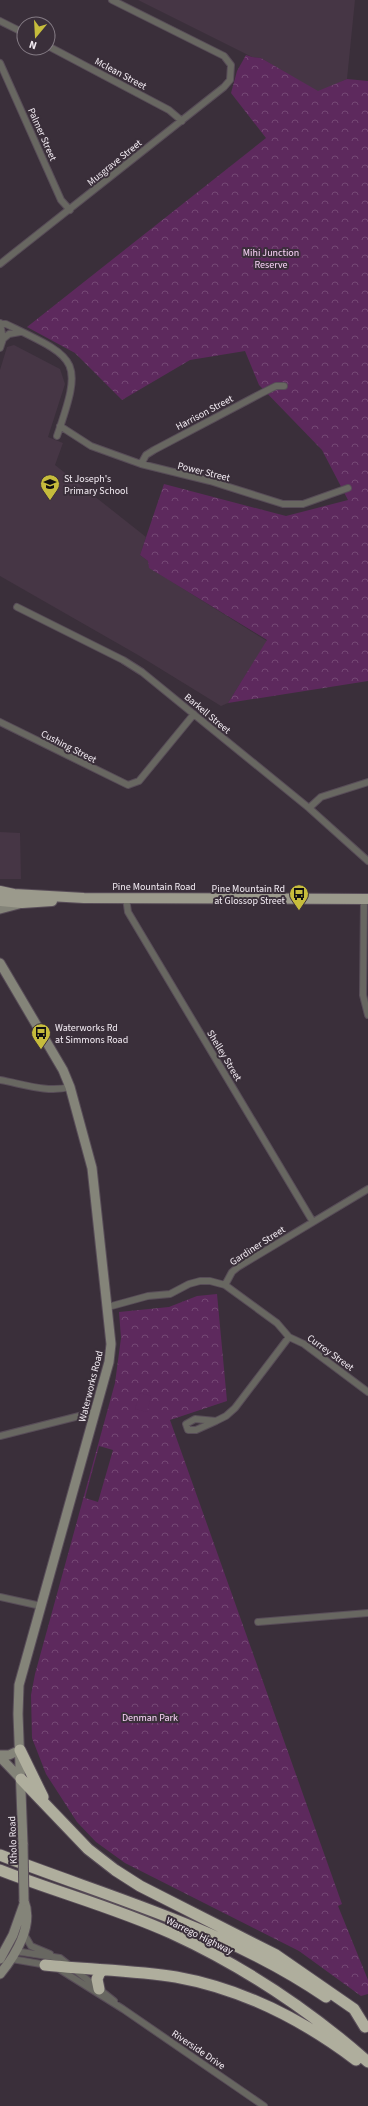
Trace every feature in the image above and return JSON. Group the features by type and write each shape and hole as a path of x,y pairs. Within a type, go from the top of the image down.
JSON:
{"highway":[{"path":"20,1750 46,1803"},
{"path":"21,1779 46,1803 88,1849 115,1870 140,1886 276,1955 354,2009 367,2028"},
{"name":"Warrego Highway","path":"0,1854 165,1915 235,1944 293,1976 342,2008 367,2028"},
{"name":"Warrego Highway","path":"0,1870 148,1924 216,1955 290,1999 338,2036 368,2062"},
{"path":"45,1965 176,1977 248,1997 296,2020 357,2061 368,2065"},
{"path":"99,1989 97,1979 100,1972 104,1970"}],"main road":[{"name":"Pine Mountain Road","path":"0,891 14,894 84,898 366,899"},
{"name":"Pine Mountain Road","path":"0,901 22,903 84,898"},
{"path":"0,909 22,903"},
{"name":"Waterworks Road","path":"0,963 63,1070 70,1086 92,1168 108,1307 110,1356 19,1685 21,1779"},
{"path":"0,1756 9,1755 20,1750"},
{"path":"0,1756 21,1779"},
{"name":"Kholo Road","path":"2,1954 17,1926 24,1901 21,1779"},
{"name":"Kholo Road","path":"0,1974 14,1955 24,1931 27,1910 24,1901"},
{"path":"2,1954 14,1955"}],"street":[{"name":"Musgrave Street","path":"0,264 182,121 224,87 230,80 232,70 229,60 218,52 112,0"},
{"path":"0,21 16,29"},
{"name":"Mclean Street","path":"56,50 169,110 182,121"},
{"name":"Palmer Street","path":"0,63 62,200 70,210"},
{"path":"1,343 0,324 6,324 59,351 67,359 71,367 72,388 57,436"},
{"path":"1,343 11,333 22,333"},
{"name":"Harrison Street","path":"141,464 146,455 154,450 276,386 284,386"},
{"name":"Power Street","path":"60,426 91,446 141,464 210,481 283,504 303,504 348,488"},
{"name":"Barkell Street","path":"17,607 133,665 309,808 368,861"},
{"name":"Cushing Street","path":"0,722 121,783 130,785 139,781 194,714"},
{"path":"309,808 320,797 368,782"},
{"name":"Shelley Street","path":"126,898 128,912 313,1222"},
{"path":"366,899 363,995 368,1015"},
{"path":"0,1080 51,1090 60,1090 70,1086"},
{"name":"Gardiner Street","path":"225,1285 232,1272 238,1267 368,1189"},
{"path":"108,1307 148,1296 170,1294 189,1284 200,1281 210,1281 225,1285"},
{"name":"Currey Street","path":"225,1285 277,1323 289,1337 304,1344 368,1392"},
{"path":"216,1421 226,1416 235,1408 289,1337"},
{"path":"0,1436 95,1412"},
{"path":"0,1597 41,1606"},
{"path":"258,1622 368,1613"},
{"path":"24,1931 25,1939 31,1946 60,1958"},
{"path":"14,1955 60,1958"},
{"name":"Riverside Drive","path":"14,1955 64,1972 123,2009 264,2106"},
{"name":"Riverside Drive","path":"60,1958 123,2009"}],"shaded area":[{"path":"138,0 355,0 347,79 318,92 261,58 252,57"},
{"name":"St Joseph's Primary School","path":"14,345 60,369 65,384 48,437 63,443 55,465 146,537 140,555 148,561 150,568 267,641 228,703 221,706 138,655 0,576 0,370 7,347"},
{"path":"0,832 20,833 21,879 0,879"}],"green space":[{"name":"Mihi Junction Reserve","path":"246,55 261,58 318,91 347,79 368,81 368,681 228,703 267,640 149,568 148,561 140,555 164,484 286,516 348,500 322,450 259,385 245,351 190,360 122,400 75,353 27,327 266,138 231,93 237,71"},
{"name":"Denman Park","path":"217,1294 227,1401 170,1420 342,1904 338,1906 368,1980 368,1994 361,1996 299,1951 125,1863 96,1842 77,1822 46,1774 32,1738 31,1695 35,1674 115,1383 121,1338 119,1312 169,1307 197,1296","holes":["99,1446 113,1450 98,1502 85,1498"]},
{"path":"140,1393 151,1396 147,1412 135,1409"}],"place":[{"name":"St Joseph's Primary School","path":"50,501"},
{"name":"Pine Mountain Rd at Glossop Street","path":"299,911"},
{"name":"Waterworks Rd at Simmons Road","path":"41,1050"}]}
